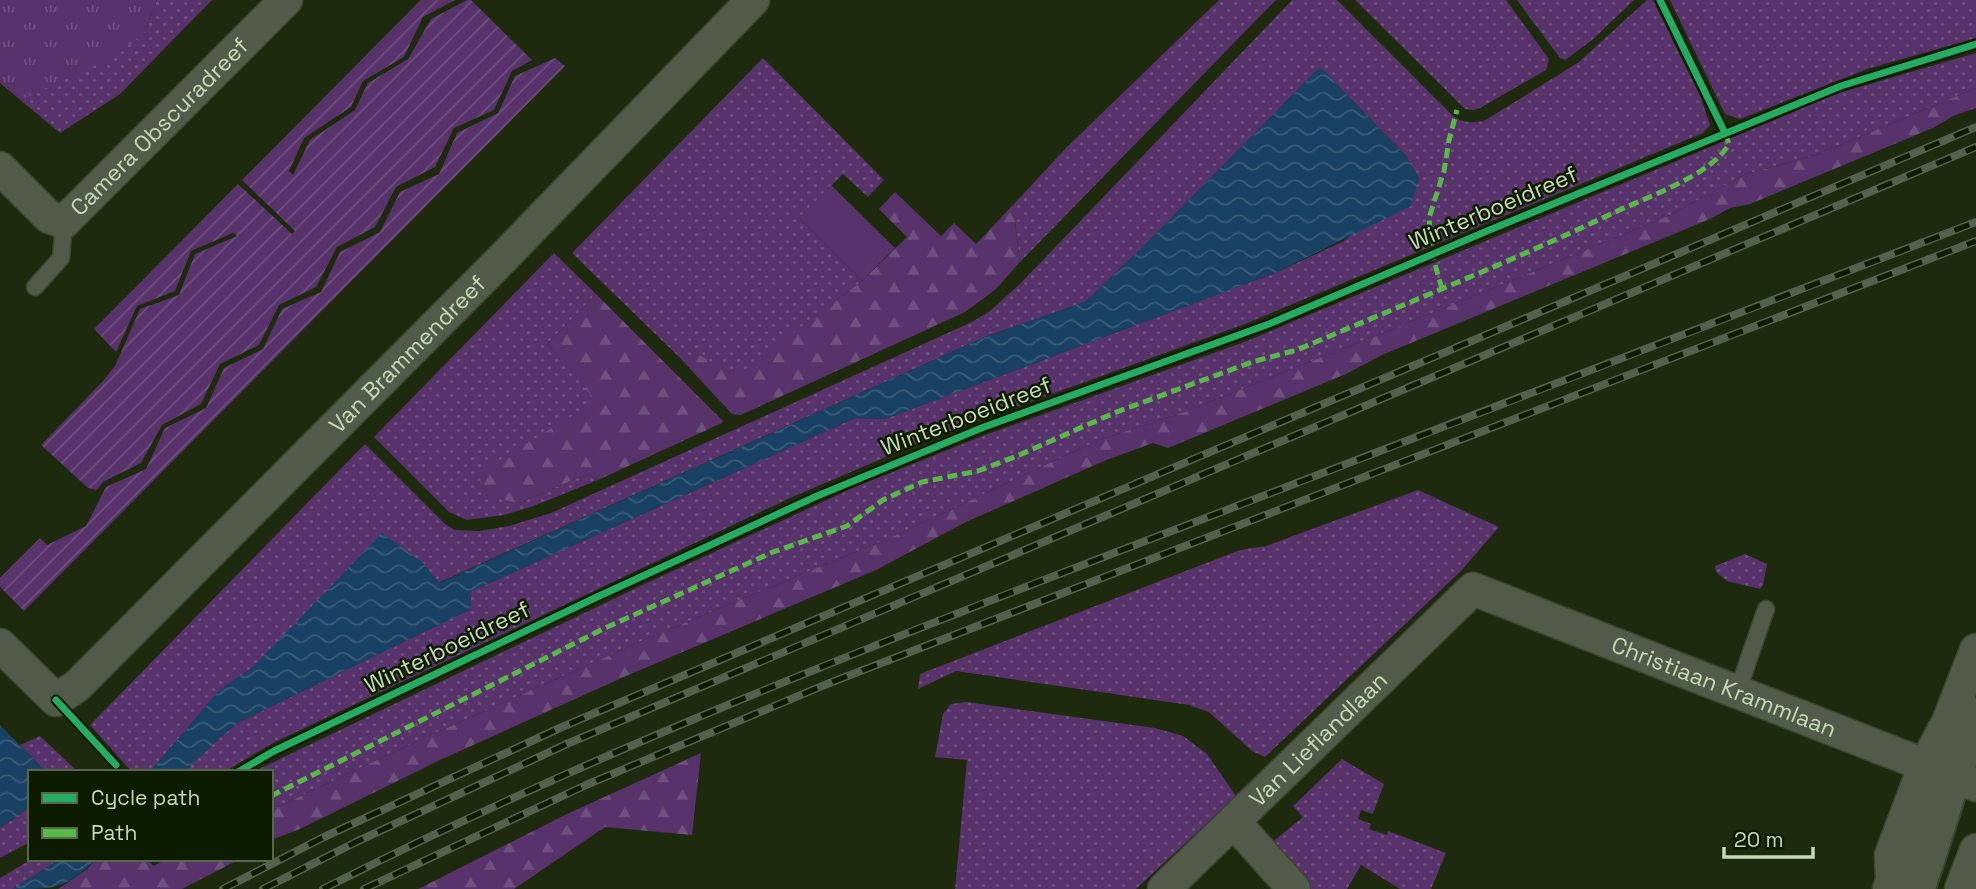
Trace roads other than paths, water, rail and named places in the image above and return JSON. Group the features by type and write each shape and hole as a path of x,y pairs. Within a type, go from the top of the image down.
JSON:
{"street":[{"name":"Camera Obscuradreef","path":"0,168 49,217 64,222 286,0"},
{"name":"Van Brammendreef","path":"0,645 56,700 77,686 527,233 753,0"},
{"name":"Christiaan Krammlaan","path":"1473,589 1957,778"},
{"name":"Van Lieflandlaan","path":"1164,889 1473,589"},
{"path":"1976,650 1948,722 1957,778 1891,855 1912,881 1957,778 1976,717"},
{"path":"1234,822 1294,889"},
{"path":"1961,889 1976,850"}],"lane":[{"path":"35,287 61,258 64,222"},
{"path":"1737,693 1766,609"}],"water":[{"path":"1322,69 1406,156 1419,179 1411,206 1275,273 885,419 855,418 470,592 471,609 239,722 186,770 152,770 219,691 253,667 382,533 423,563 439,583 987,336 1085,302 1142,248 1317,70"},
{"path":"0,725 44,770 28,770 28,808 0,828"},
{"path":"57,861 94,861 76,876 59,885 40,889 13,889"}],"railway":[{"path":"223,889 322,838 562,727 1976,127"},
{"path":"263,889 356,842 569,743 1976,147"},
{"path":"323,889 535,788 861,651 1976,222"},
{"path":"364,889 586,785 827,684 1976,241"}]}
